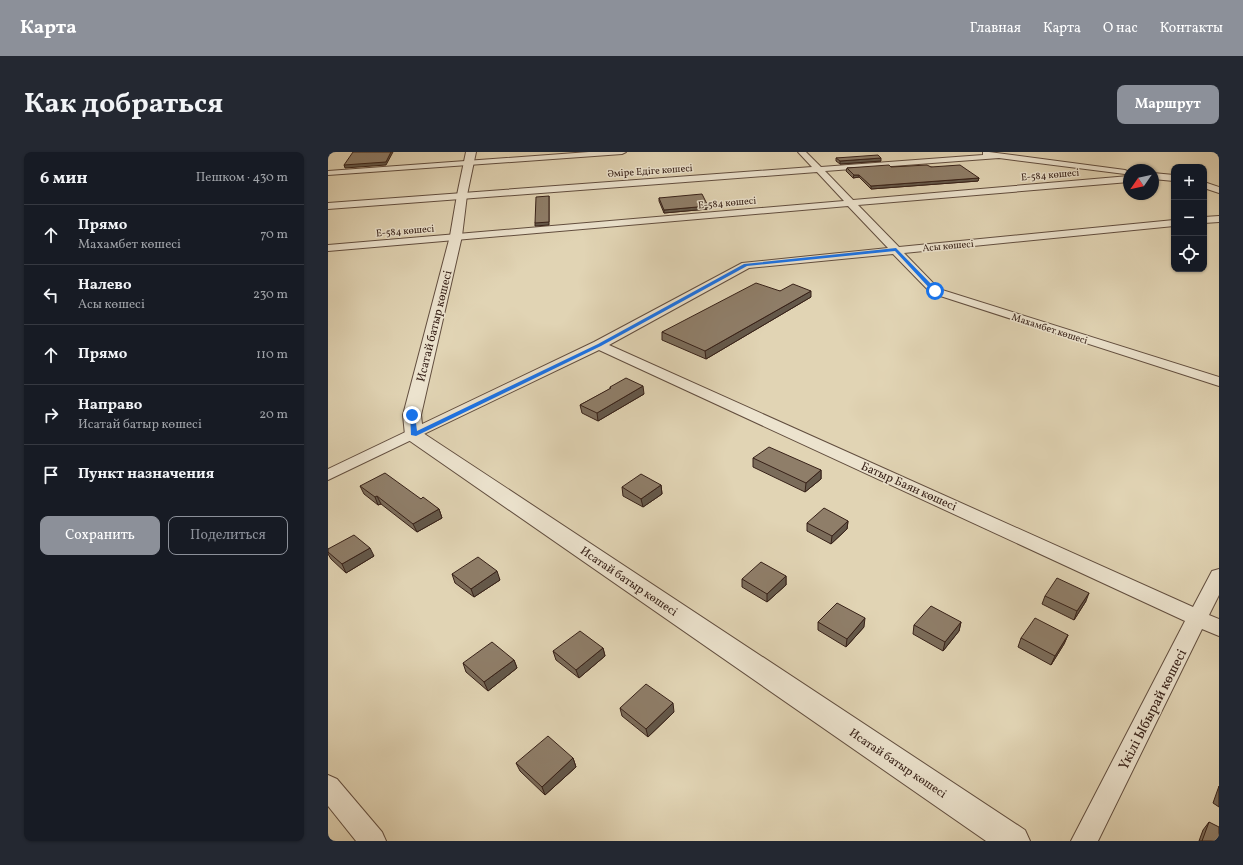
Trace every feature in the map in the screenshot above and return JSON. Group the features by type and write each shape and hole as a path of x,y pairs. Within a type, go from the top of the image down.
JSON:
{"street":[{"path":"328,173 470,157 622,152"},
{"name":"Махамбет көшесі","path":"802,152 848,202 896,249 935,291 1219,382"},
{"path":"970,152 1123,172"},
{"name":"Әміре Едіге көшесі","path":"328,206 818,168 997,156"},
{"name":"Исатай батыр көшесі","path":"470,157 462,195 456,236 412,415 414,435 1014,841"},
{"path":"1159,176 1171,178"},
{"name":"Е-584 көшесі","path":"328,248 1123,179"},
{"path":"1207,185 1219,190"},
{"path":"1207,220 1219,219"},
{"name":"Асы көшесі","path":"328,475 599,345 746,265 896,249 1171,223"},
{"name":"Батыр Баян көшесі","path":"599,345 1219,628"},
{"name":"Үкілі Ыбырай көшесі","path":"1084,841 1199,618 1219,576"},
{"path":"328,787 373,841"}],"building":[{"path":"353,152 391,152 386,162 344,165"},
{"path":"878,155 881,158 840,161 836,158"},
{"path":"889,165 891,167 927,165 931,167 960,165 979,178 871,186 859,175 854,175 847,168"},
{"path":"702,194 708,206 664,210 659,198"},
{"path":"549,196 549,222 535,223 536,197"},
{"path":"756,283 780,291 793,284 811,291 705,351 662,332"},
{"path":"626,378 643,386 597,413 580,405 611,388 610,387"},
{"path":"769,447 821,470 806,483 753,458"},
{"path":"385,473 421,499 423,497 439,509 413,524 377,496 375,497 360,486"},
{"path":"641,474 661,485 641,499 622,487"},
{"path":"824,508 848,521 832,536 807,523"},
{"path":"354,535 370,548 342,564 328,552 328,549"},
{"path":"478,557 497,571 471,589 452,574"},
{"path":"761,562 786,576 767,594 742,579"},
{"path":"1057,578 1089,593 1077,611 1045,596"},
{"path":"837,603 865,618 847,639 818,622"},
{"path":"931,606 961,622 945,642 914,625"},
{"path":"1035,618 1068,635 1055,656 1021,638"},
{"path":"580,631 603,648 576,670 553,651"},
{"path":"492,642 514,660 484,682 463,663"},
{"path":"646,684 673,703 646,729 620,708"},
{"path":"548,736 573,758 542,787 516,763"},
{"path":"1209,822 1219,827 1219,841 1202,841"}],"route":[{"path":"412,415 414,435 599,345 746,265 896,249 935,291"}]}
